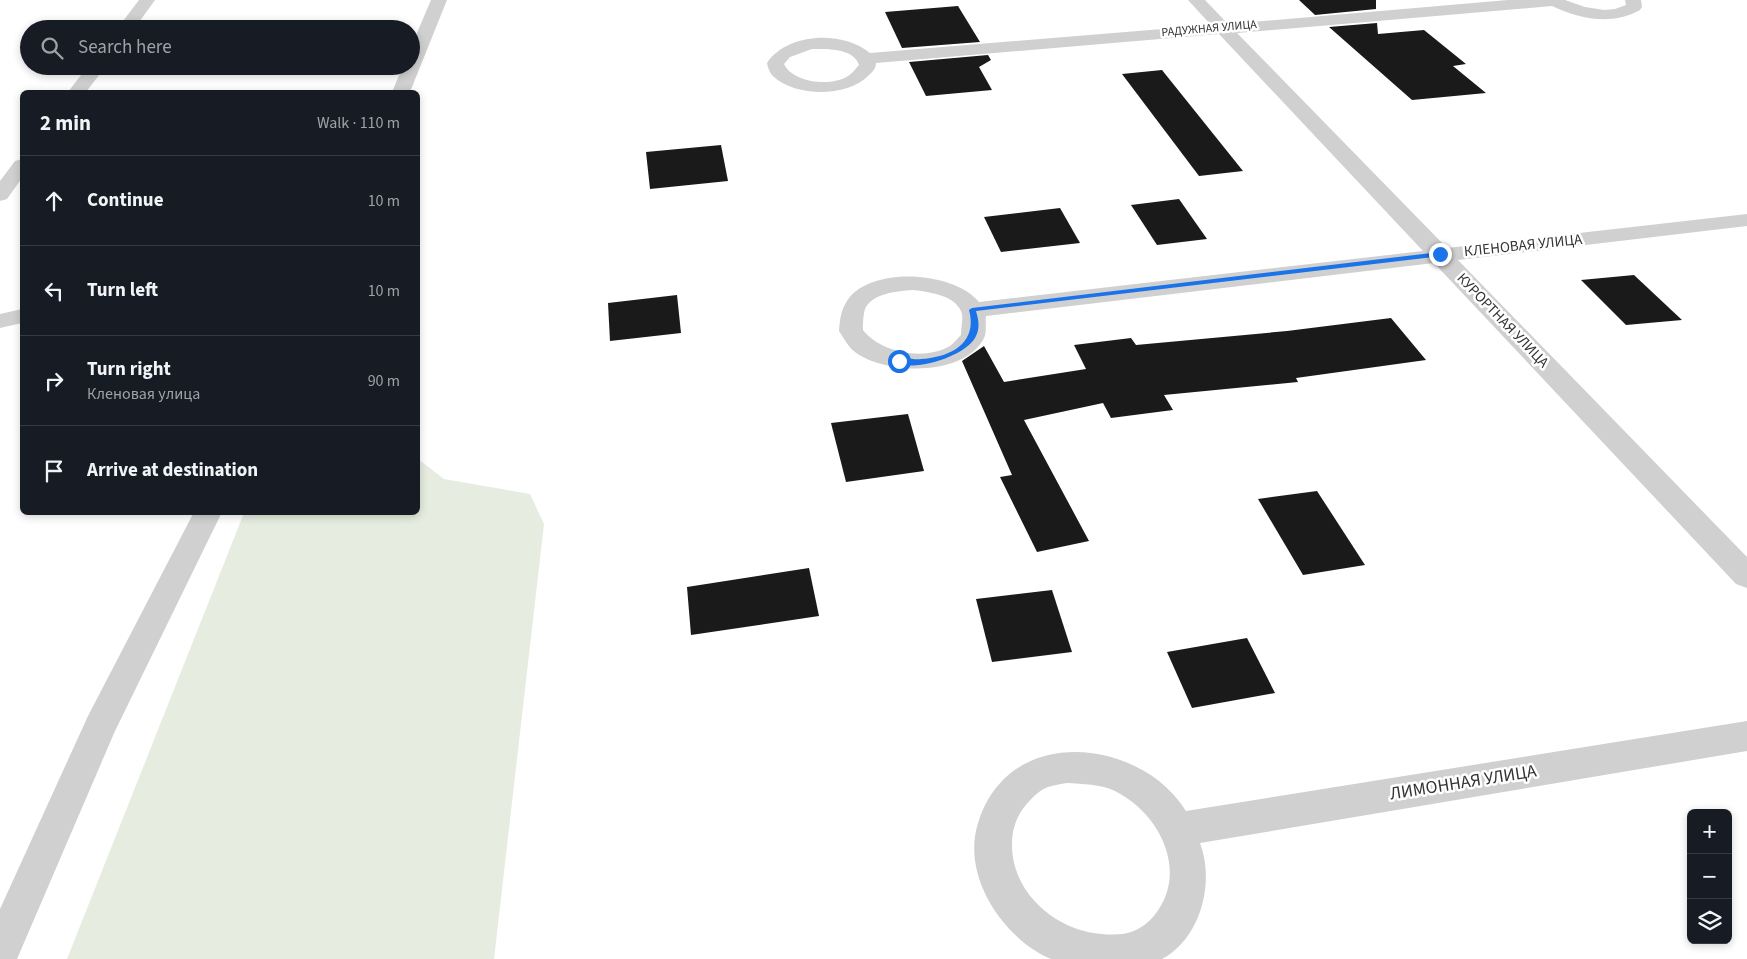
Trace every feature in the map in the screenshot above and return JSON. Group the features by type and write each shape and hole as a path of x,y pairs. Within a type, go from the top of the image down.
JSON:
{"street":[{"path":"132,20 147,0"},
{"path":"420,46 439,0"},
{"name":"КУРОРТНАЯ УЛИЦА","path":"1196,0 1747,576"},
{"path":"1552,0 1577,10 1606,14 1628,10 1634,6 1633,0"},
{"name":"РАДУЖНАЯ УЛИЦА","path":"866,59 1552,0"},
{"path":"817,44 850,48 866,59 868,66 864,73 841,84 825,87 793,83 776,71 775,64 786,52 817,44"},
{"path":"78,90 89,75"},
{"path":"402,90 408,75"},
{"path":"0,195 20,168"},
{"name":"КЛЕНОВАЯ УЛИЦА","path":"972,310 1440,254 1747,220"},
{"path":"904,284 932,285 949,290 963,299 972,310 976,324 972,337 961,349 943,358 921,362 899,361 878,355 862,344 852,332 850,320 854,308 863,297 877,289 904,284"},
{"path":"0,320 20,316"},
{"path":"0,953 100,726 206,515"},
{"name":"ЛИМОННАЯ УЛИЦА","path":"1178,829 1747,736"},
{"path":"1067,766 1099,768 1130,780 1158,801 1178,829 1188,858 1188,888 1179,916 1160,938 1133,953 1101,957 1068,951 1038,935 1014,911 998,882 992,849 997,818 1013,792 1038,774 1067,766"}],"shaded area":[{"path":"420,461 444,479 530,494 544,524 494,959 67,959 243,515 420,515"}],"building":[{"path":"1299,0 1376,0 1376,9 1315,15"},
{"path":"958,6 980,42 902,48 885,12"},
{"path":"1377,23 1378,34 1424,30 1466,64 1453,66 1486,93 1412,100 1329,27"},
{"path":"988,55 991,60 979,67 992,90 926,96 909,62"},
{"path":"1162,70 1243,171 1199,176 1122,74"},
{"path":"721,145 728,181 650,189 646,152"},
{"path":"1179,199 1207,239 1157,245 1131,205"},
{"path":"1060,208 1080,243 1001,252 984,217"},
{"path":"1634,275 1682,320 1626,325 1581,280"},
{"path":"677,295 681,333 610,341 608,303"},
{"path":"1391,318 1426,360 1296,378 1298,382 1164,395 1173,410 1111,418 1103,403 1024,420 1089,541 1037,552 1000,477 1012,475 962,361 984,346 1004,382 1086,369 1074,345 1131,338 1136,345 1287,331"},
{"path":"908,414 924,471 846,482 831,423"},
{"path":"1317,491 1365,565 1303,575 1258,499"},
{"path":"809,568 819,616 691,635 687,587"},
{"path":"1052,590 1072,652 992,662 976,599"},
{"path":"1247,638 1275,693 1192,708 1167,652"}],"route":[{"path":"899,361 921,362 943,358 961,349 972,337 976,324 972,310 1440,254"}]}
